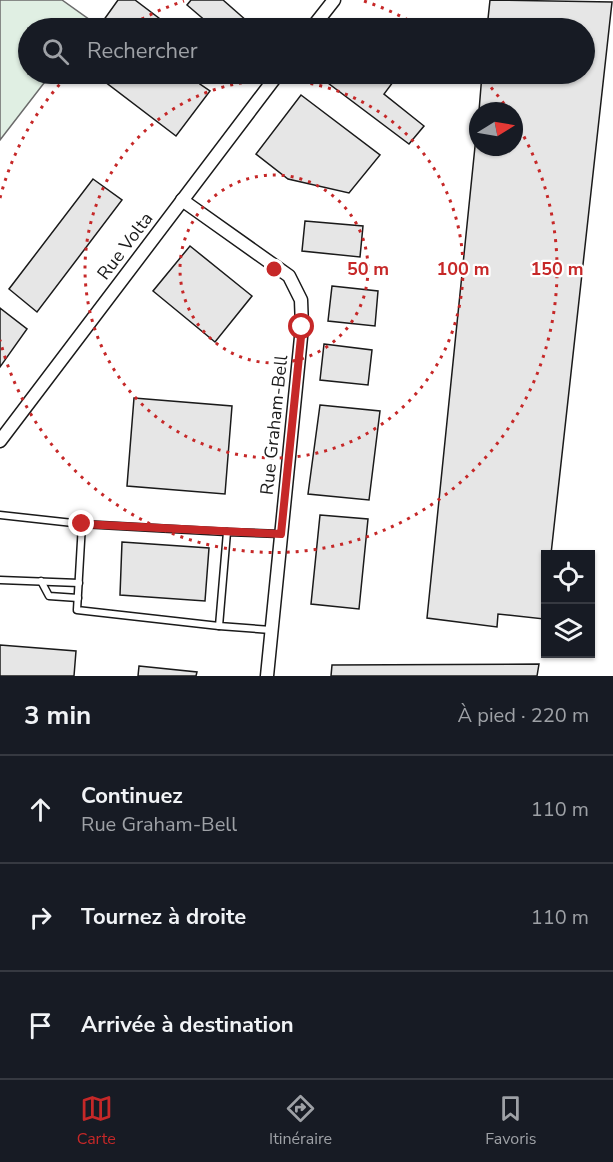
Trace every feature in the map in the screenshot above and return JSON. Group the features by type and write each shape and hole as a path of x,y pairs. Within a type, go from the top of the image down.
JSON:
{"street":[{"path":"320,18 334,0"},
{"name":"Rue Volta","path":"0,441 270,84"},
{"name":"Rue Graham-Bell","path":"182,200 289,276 301,300 302,327 267,676"}],"lane":[{"path":"0,515 82,524 281,534"},
{"path":"82,524 77,610 272,630"},
{"path":"219,626 227,532"},
{"path":"0,580 79,583"},
{"path":"41,582 49,596 78,598"}],"green space":[{"path":"0,0 62,0 87,18 18,18 18,84 43,84 0,140"}],"building":[{"path":"118,0 135,0 159,18 105,18"},
{"path":"191,0 223,0 244,18 202,18 187,5"},
{"path":"490,0 612,2 551,550 541,550 541,619 498,614 497,627 427,618 474,156 523,156 523,102 480,102 481,84 595,84 595,18 488,18"},
{"path":"108,84 200,84 210,91 176,136"},
{"path":"329,84 392,84 384,94 424,126 409,144"},
{"path":"301,95 380,155 349,193 288,179 256,154"},
{"path":"93,179 122,200 37,312 9,289"},
{"path":"305,221 363,226 360,257 302,251"},
{"path":"190,246 252,296 215,342 153,291"},
{"path":"332,286 378,291 375,326 328,321"},
{"path":"0,308 27,329 0,367"},
{"path":"324,344 372,350 368,385 320,380"},
{"path":"134,398 232,406 225,494 127,486"},
{"path":"320,405 380,411 369,500 308,494"},
{"path":"320,515 368,519 359,609 311,604"},
{"path":"122,542 209,548 205,601 120,595"},
{"path":"0,645 76,651 74,676 0,676"},
{"path":"539,664 537,676 331,676 332,665"},
{"path":"139,666 197,672 196,676 138,676"}],"route":[{"path":"82,524 281,534 302,327"}]}
